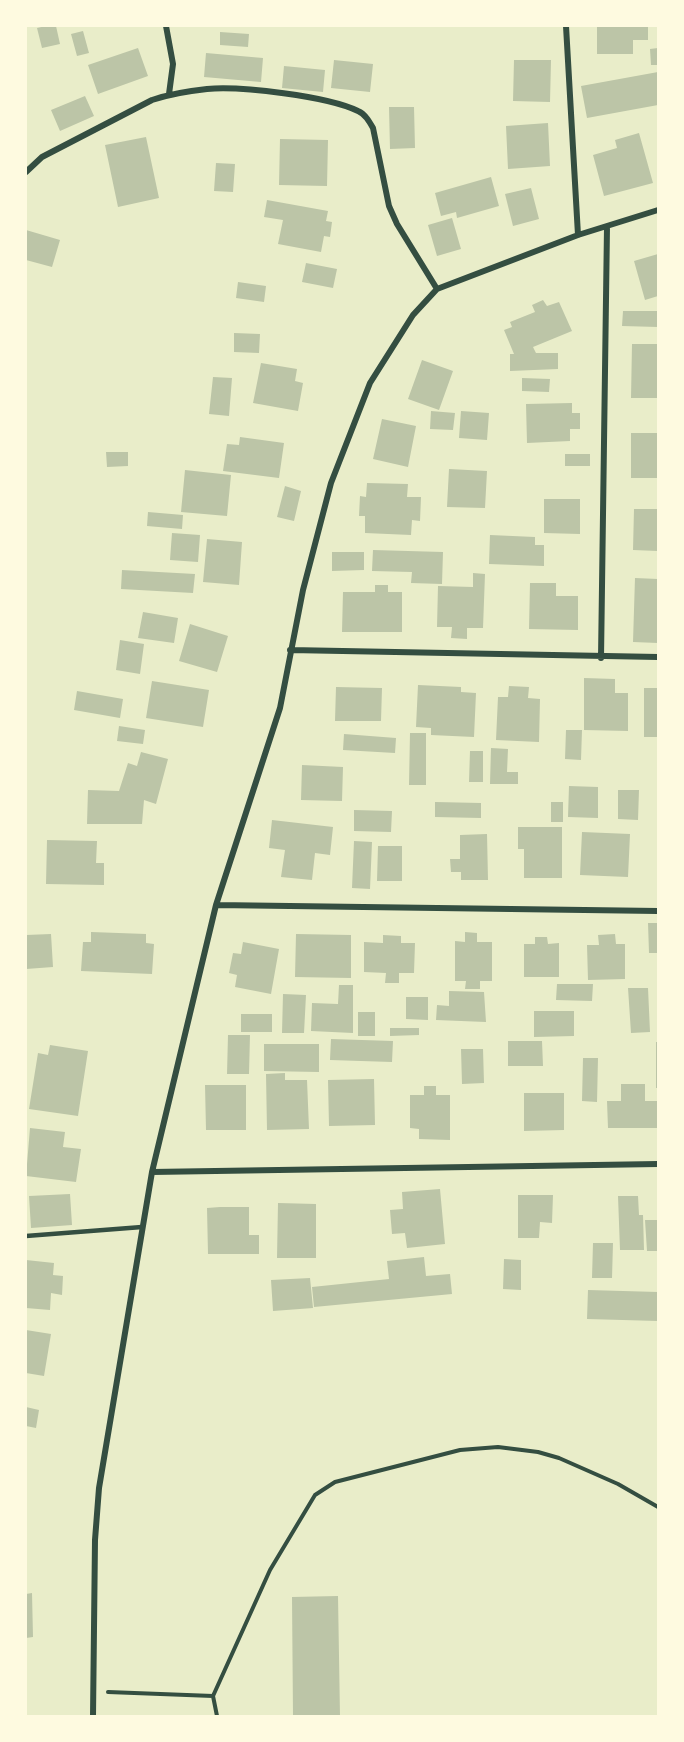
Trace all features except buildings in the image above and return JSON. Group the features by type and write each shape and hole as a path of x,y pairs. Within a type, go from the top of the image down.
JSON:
{"street":[{"path":"166,26 173,64 169,94"},
{"path":"566,26 578,235"},
{"path":"26,172 42,157 152,100 169,94 208,89 255,90 304,97 356,110 363,114 373,128 385,189 397,224 437,289"},
{"path":"93,1716 95,1540 99,1488 152,1172 216,906 280,708 290,650 331,483 348,435 370,383 413,315 437,289 578,235 658,210"},
{"path":"601,658 607,227"},
{"path":"290,650 601,658 658,657"},
{"path":"216,906 658,911"},
{"path":"152,1172 658,1164"}],"lane":[{"path":"26,1236 142,1227"}],"path":[{"path":"217,1716 213,1695 270,1570 315,1495 335,1482 460,1450 498,1447 538,1452 559,1458 618,1484 658,1507"},
{"path":"93,1691 213,1695"}]}
